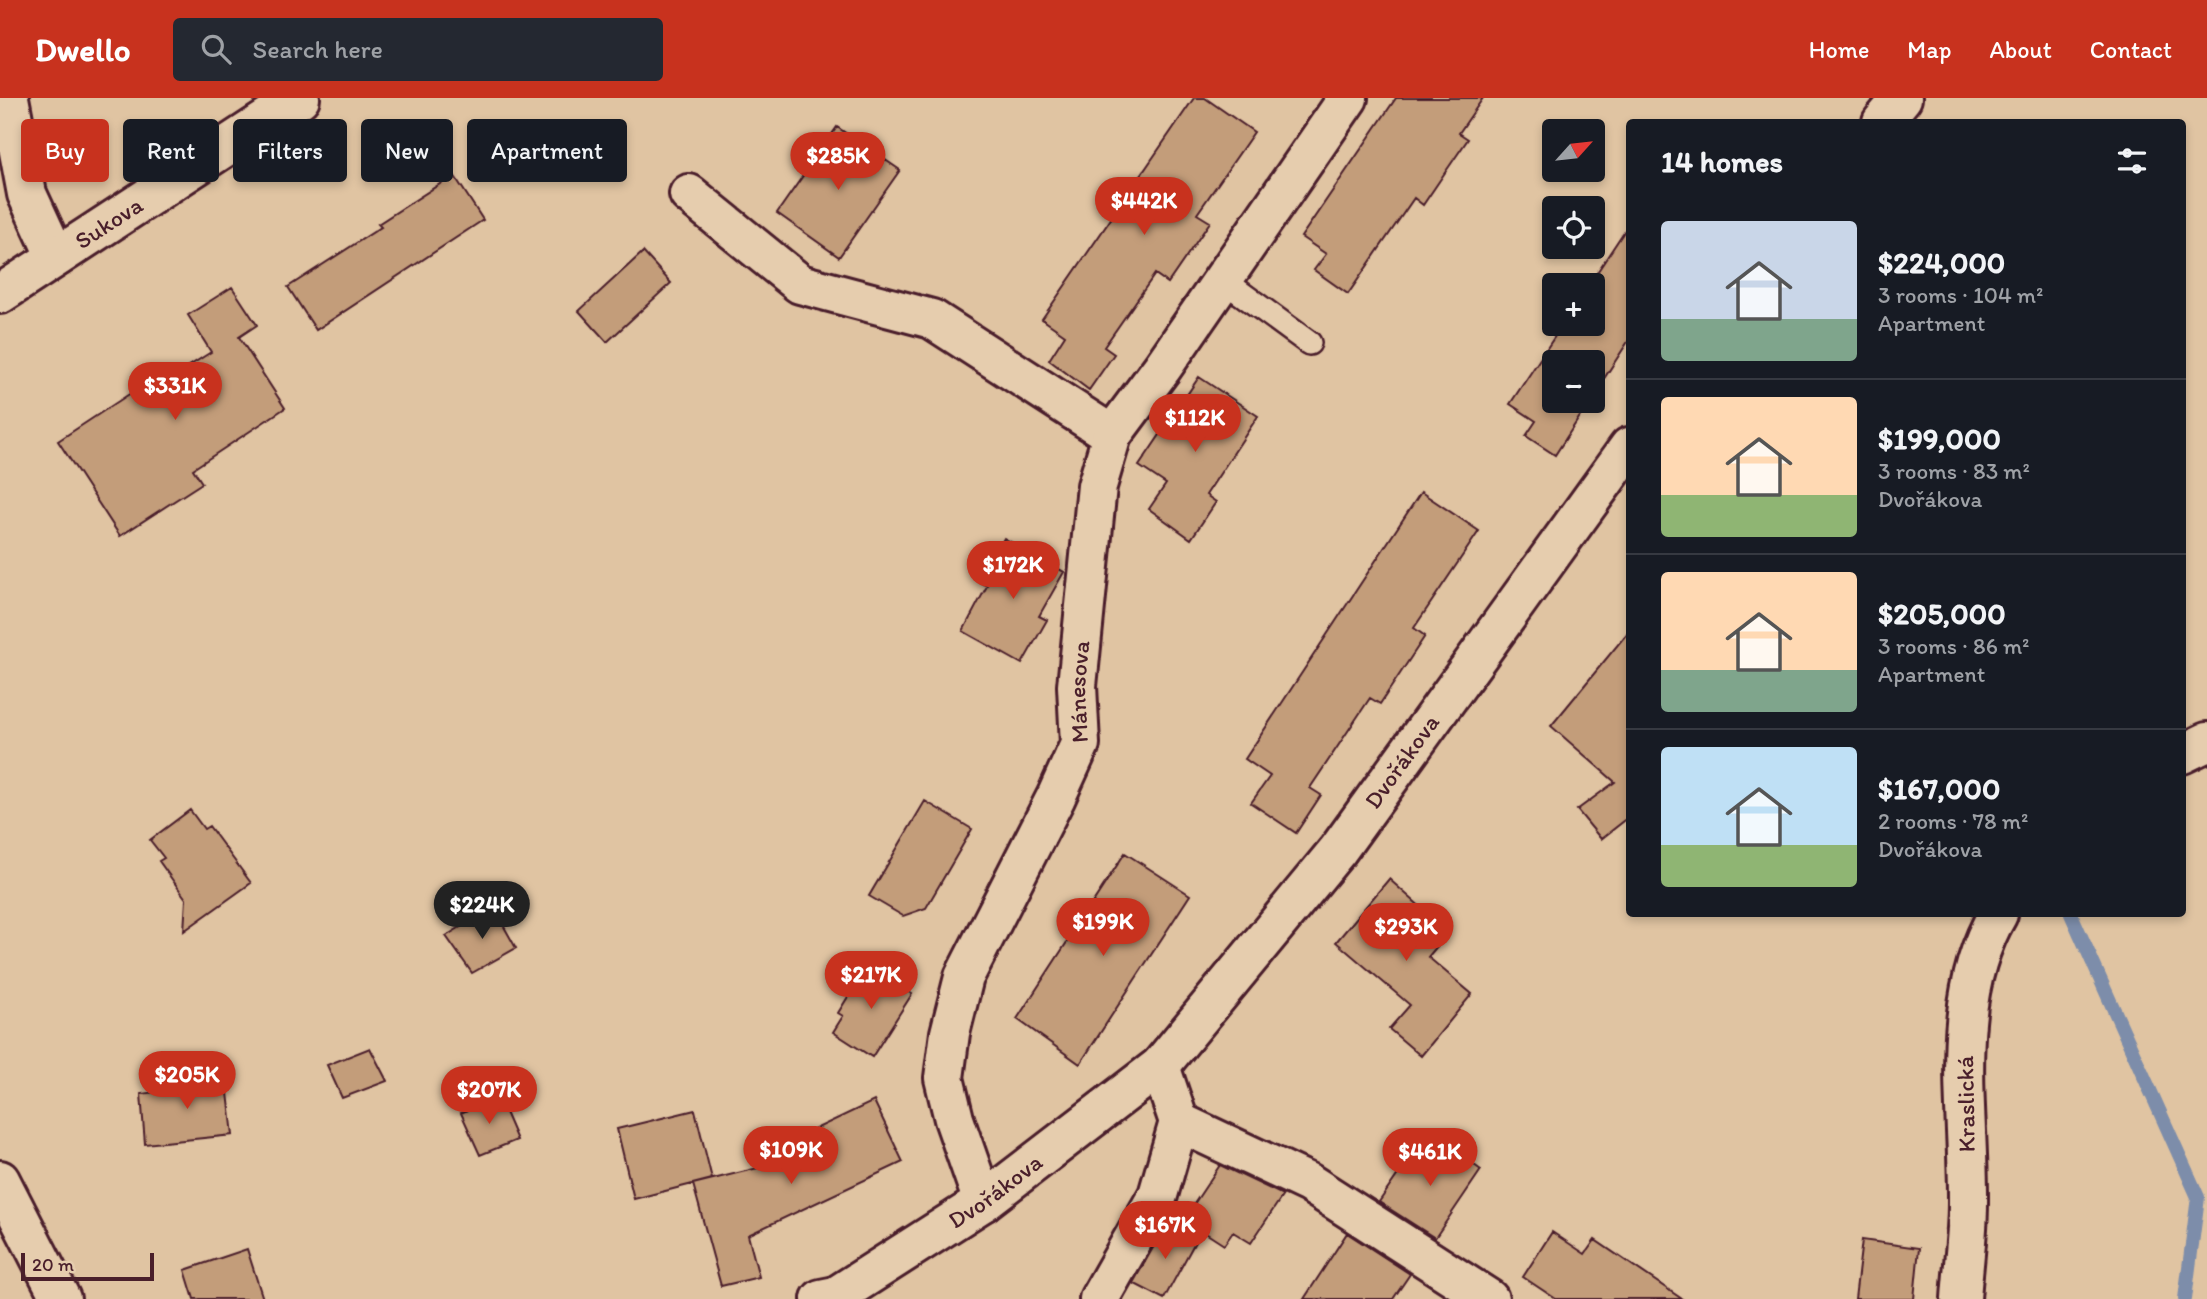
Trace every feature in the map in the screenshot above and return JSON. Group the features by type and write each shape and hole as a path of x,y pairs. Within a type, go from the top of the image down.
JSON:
{"street":[{"name":"Sukova","path":"9,98 27,194 57,257"},
{"name":"Sukova","path":"0,294 300,98"},
{"path":"1884,119 1902,98"},
{"name":"Mánesova","path":"984,1202 954,1119 944,1078 950,1033 964,977 1056,797 1080,744 1077,686 1097,486 1112,435 1223,280 1346,99"},
{"path":"689,194 800,284 932,319 1112,435"},
{"name":"Dvořákova","path":"821,1299 836,1296 984,1202 1160,1066 1338,850 1626,451"},
{"path":"2186,752 2207,742"},
{"name":"Kraslická","path":"1961,1299 1968,1205 1964,1027 1970,990 1980,955 1997,917"},
{"path":"1099,1299 1158,1195 1179,1122 1160,1066"},
{"path":"1179,1122 1309,1183 1489,1299"},
{"path":"0,1180 61,1299"}],"lane":[{"path":"1223,280 1309,343"}],"building":[{"path":"1194,98 1205,98 1254,132 1197,214 1210,222 1168,283 1155,274 1104,347 1114,354 1089,390 1049,360 1065,335 1042,319"},
{"path":"1396,98 1483,98 1459,133 1468,139 1423,205 1414,198 1348,294 1314,270 1326,254 1301,237"},
{"path":"837,127 900,170 839,257 777,213"},
{"path":"453,176 483,220 316,330 288,287 381,227 378,224 443,182 453,182"},
{"path":"1626,229 1626,345 1605,377 1605,350 1546,350 1555,336 1605,336 1605,273 1597,273"},
{"path":"643,252 671,283 607,342 579,311"},
{"path":"232,287 257,325 239,337 285,408 193,469 202,483 120,536 58,441 140,387 145,394 211,352 188,315"},
{"path":"1542,356 1542,413 1582,413 1555,455 1526,436 1536,421 1510,404"},
{"path":"1199,377 1258,416 1206,495 1216,502 1191,539 1149,509 1166,484 1139,466"},
{"path":"1421,492 1479,531 1414,628 1425,636 1380,704 1370,698 1310,788 1321,795 1296,833 1251,803 1270,776 1245,759"},
{"path":"1004,538 1064,572 1039,616 1047,620 1022,664 963,631 987,586 980,582"},
{"path":"1626,635 1626,819 1601,839 1577,810 1615,782 1551,726"},
{"path":"925,801 972,829 926,908 903,916 869,896"},
{"path":"190,810 204,829 209,826 251,883 184,931 186,899 159,861 164,858 150,840"},
{"path":"1125,853 1190,895 1080,1064 1017,1019"},
{"path":"1389,879 1449,932 1428,957 1472,994 1421,1056 1389,1029 1410,1005 1336,942"},
{"path":"493,907 516,948 472,973 446,936"},
{"path":"867,966 912,994 872,1057 833,1032 843,1016 838,1013"},
{"path":"370,1048 387,1081 342,1098 327,1065"},
{"path":"226,1076 233,1135 145,1144 141,1094 163,1091 163,1081"},
{"path":"498,1096 517,1140 480,1155 461,1113"},
{"path":"874,1101 903,1162 748,1235 759,1277 721,1286 693,1184 798,1158 790,1141"},
{"path":"695,1110 712,1179 634,1199 617,1129"},
{"path":"1421,1141 1442,1156 1449,1147 1481,1170 1435,1238 1379,1202"},
{"path":"1220,1165 1283,1195 1251,1243 1233,1232 1224,1245 1184,1219"},
{"path":"1167,1223 1196,1240 1164,1299 1133,1283"},
{"path":"1552,1232 1585,1254 1595,1240 1682,1299 1556,1299 1523,1277"},
{"path":"1347,1233 1410,1274 1393,1299 1304,1299"},
{"path":"1862,1240 1919,1248 1914,1299 1855,1299"},
{"path":"247,1249 263,1299 194,1299 185,1270"}],"waterway":[{"path":"2072,917 2198,1197 2185,1299"}]}
